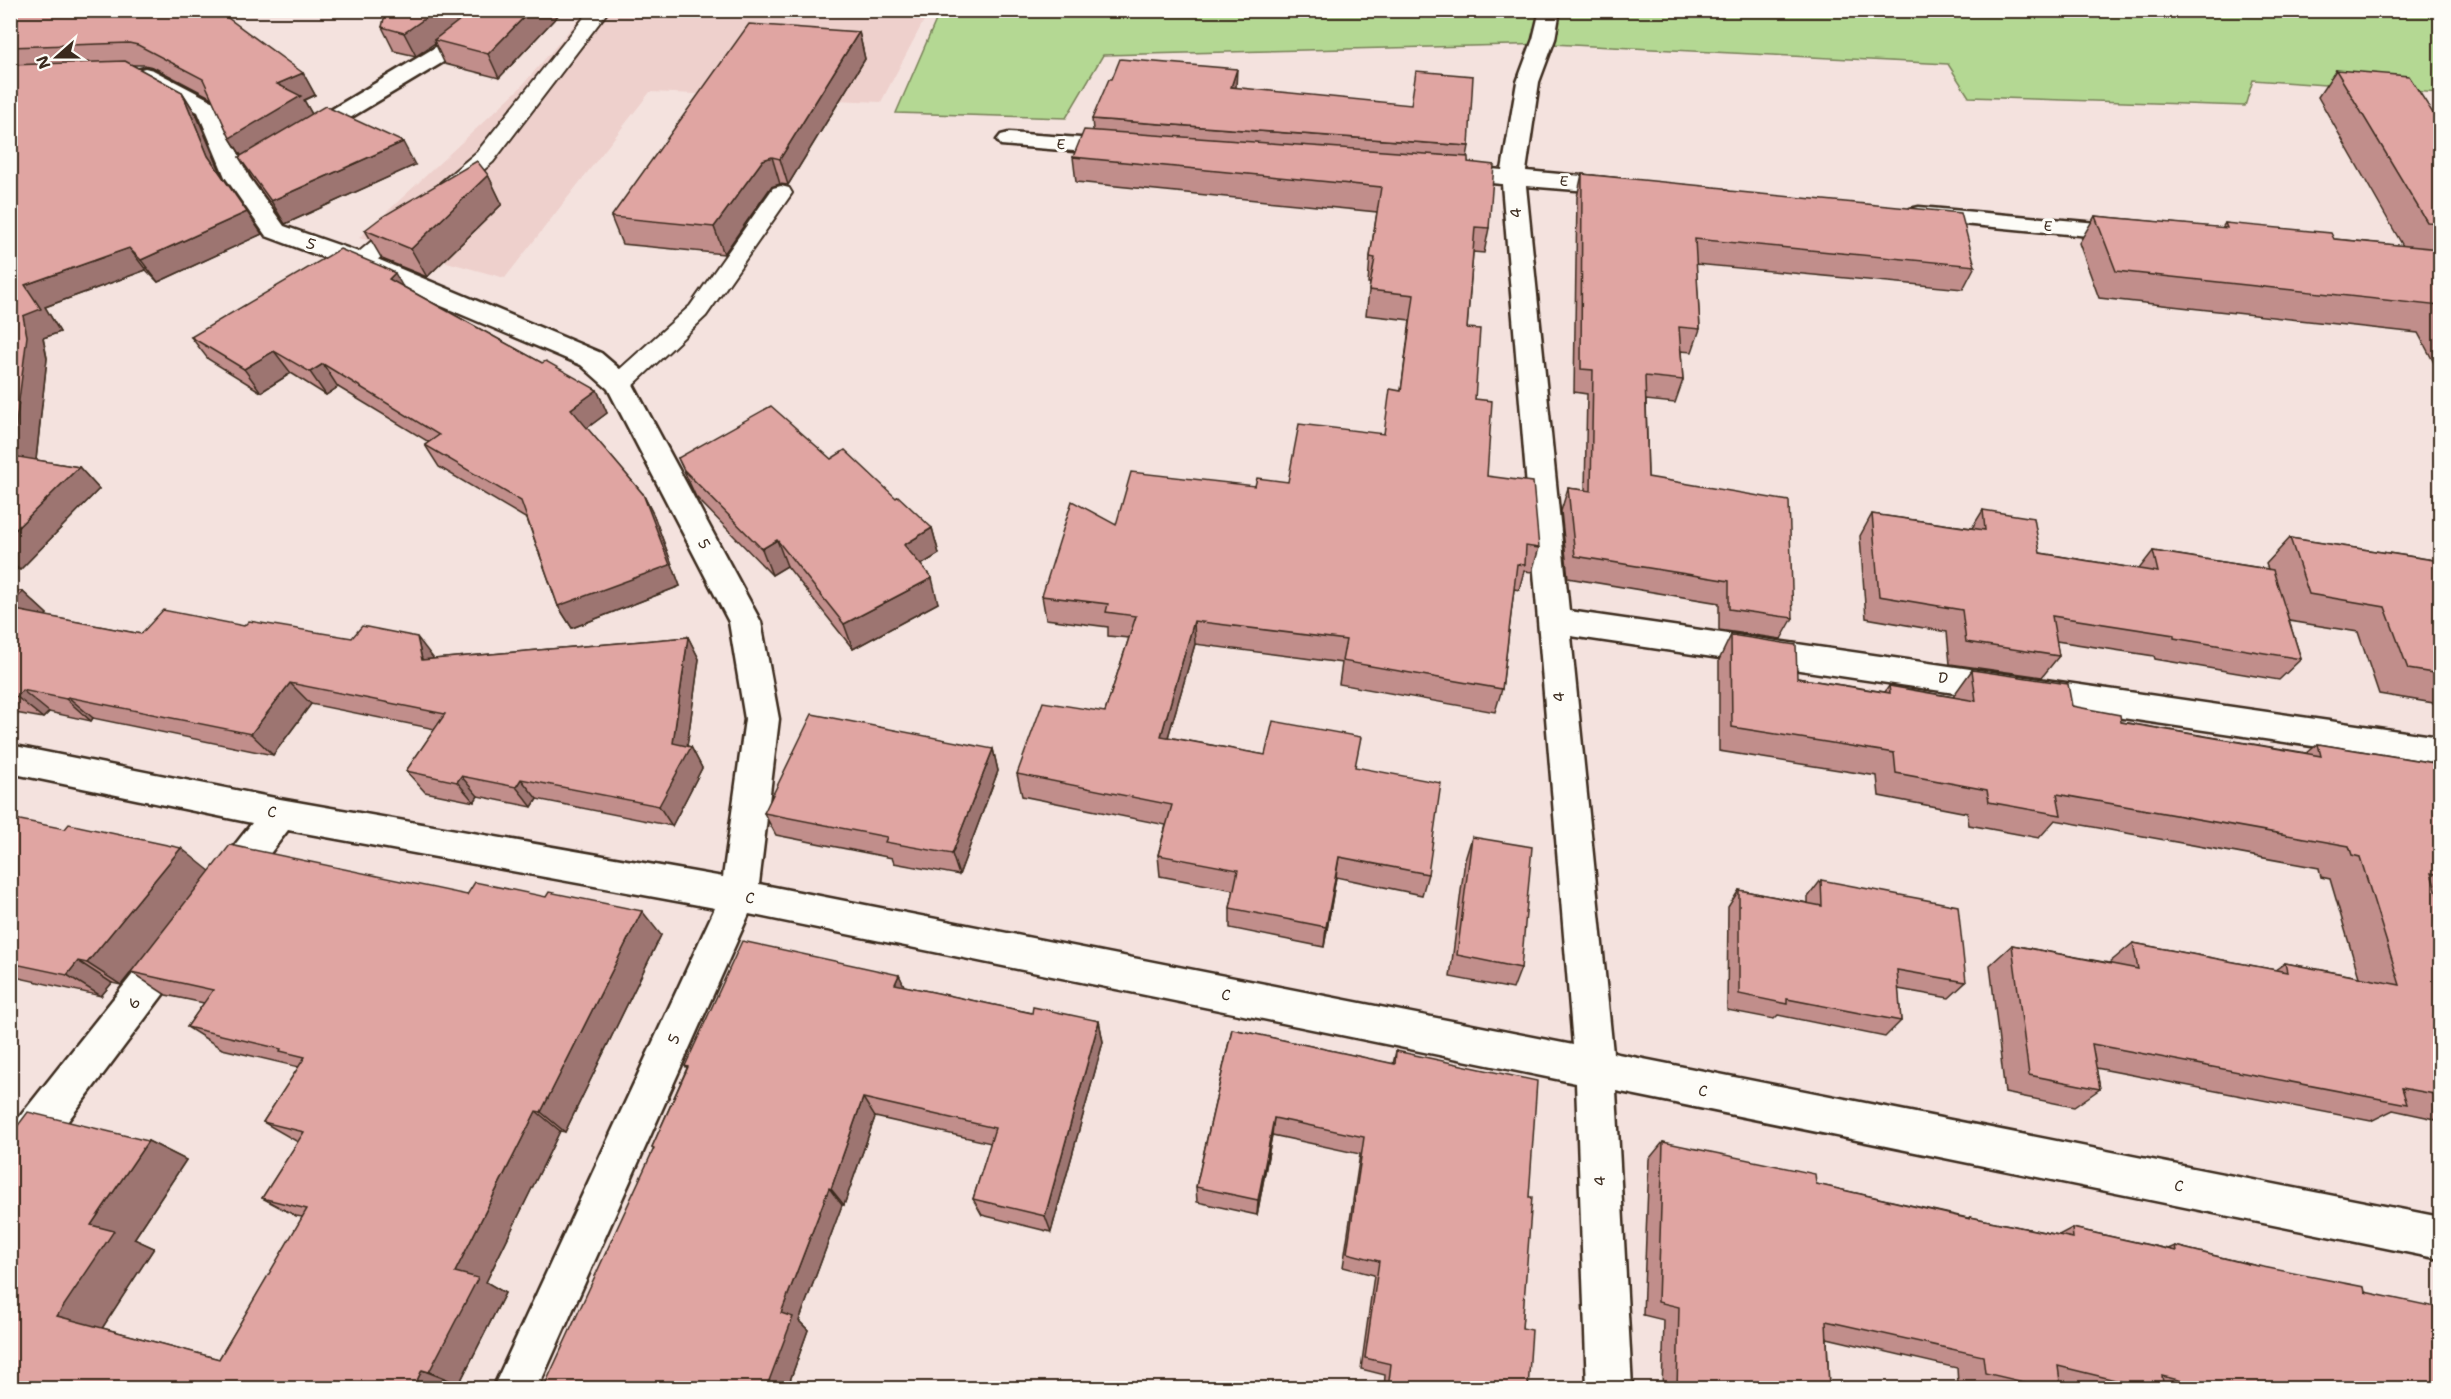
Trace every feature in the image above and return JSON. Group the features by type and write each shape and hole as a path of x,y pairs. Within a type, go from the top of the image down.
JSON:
{"street":[{"path":"287,147 447,50 501,10"},
{"name":"4","path":"1550,10 1544,39 1528,82 1513,177 1595,1070 1609,1389"},
{"name":"5","path":"121,75 144,74 208,108 247,171 275,231 361,262 591,359 619,384 745,622 762,719 739,896 515,1389"},
{"name":"E","path":"1009,140 1149,150"},
{"name":"E","path":"1419,170 1644,189"},
{"name":"E","path":"1893,212 2155,235"},
{"name":"D","path":"1552,621 2440,751"},
{"name":"C","path":"10,759 280,814 739,896 1595,1070 2440,1238"},
{"name":"6","path":"10,1163 280,814"}],"lane":[{"path":"361,262 485,157 600,10"},
{"path":"619,384 698,311 781,193"}],"shaded area":[{"path":"586,11 929,11 881,102 650,92 505,278 359,238 520,88"}],"green space":[{"path":"940,11 2440,11 2440,93 2253,80 2245,106 1969,97 1948,64 1552,44 1103,55 1066,118 896,113"}],"building":[{"path":"18,10 217,10 303,73 277,84 301,96 230,138 203,79 138,45 129,43 10,47 10,14"},
{"path":"386,10 437,10 404,33 382,27"},
{"path":"473,10 531,10 488,54 434,40"},
{"path":"749,24 859,32 780,159 772,157 763,160 714,227 611,217"},
{"path":"1120,59 1237,69 1231,87 1411,105 1416,71 1473,76 1469,146 1092,119"},
{"path":"125,61 182,92 208,156 247,212 141,260 129,248 25,285 41,309 23,316 27,336 12,456 79,467 10,535 10,65"},
{"path":"2336,70 2409,76 2440,124 2440,223 2427,222"},
{"path":"325,106 403,142 271,201 239,157"},
{"path":"1084,130 1468,157 1468,162 1494,165 1489,228 1475,227 1467,328 1480,329 1475,399 1492,401 1487,476 1533,482 1539,548 1526,546 1525,565 1517,564 1502,689 1342,661 1346,640 1194,621 1161,736 1265,755 1273,721 1361,737 1355,767 1441,783 1428,874 1339,857 1326,927 1230,908 1238,870 1158,855 1172,805 1017,774 1043,702 1105,712 1136,616 1106,612 1108,604 1042,596 1072,501 1116,525 1131,472 1255,486 1257,478 1288,482 1299,424 1384,434 1390,389 1401,391 1414,295 1369,290 1375,258 1370,257 1381,187 1073,157"},
{"path":"477,161 488,175 411,249 365,230 382,217"},
{"path":"1582,174 1724,188 1729,191 1961,213 1975,266 1695,239 1700,329 1679,327 1683,380 1645,376 1648,477 1789,501 1793,618 1729,609 1729,581 1575,556 1568,488 1591,491 1593,370 1581,369"},
{"path":"2095,216 2227,228 2225,223 2331,233 2334,239 2440,249 2440,306 2116,271"},
{"path":"340,249 395,273 389,279 542,363 546,361 597,390 571,409 643,494 670,565 558,606 521,501 425,445 439,435 323,364 310,372 274,351 244,369 191,337"},
{"path":"771,406 831,459 845,450 932,528 904,545 932,578 844,624 777,540 762,549 684,470 678,458"},
{"path":"1983,510 2034,518 2040,553 2158,572 2153,551 2273,570 2301,659 2174,638 2174,635 2052,616 2059,656 1966,642 1962,610 1879,596 1872,514 1985,530"},
{"path":"2290,538 2440,561 2440,674 2408,669 2385,607 2309,594"},
{"path":"10,589 23,592 10,604"},
{"path":"10,609 141,634 163,610 244,626 249,621 352,638 362,626 417,637 422,660 688,637 673,743 691,747 659,806 521,779 516,787 461,776 457,782 406,771 445,714 290,683 251,734 68,697 66,699 22,690 17,697 10,696"},
{"path":"1731,635 1796,645 1797,678 1890,693 1889,686 1976,701 1972,670 2068,684 2072,706 2120,715 2121,722 2321,756 2318,744 2440,764 2440,875 2431,873 2440,903 2440,1095 2402,1088 2407,1104 2092,1044 2100,1089 2029,1075 2012,945 2138,969 2133,943 2287,972 2285,963 2400,985 2360,857 2352,855 2349,846 2057,794 2061,815 1989,802 1987,790 1896,773 1894,753 1732,727"},
{"path":"812,714 993,749 952,854 885,842 887,837 764,813"},
{"path":"10,818 65,829 69,824 181,848 87,963 78,961 67,975 10,963"},
{"path":"1472,837 1532,847 1521,968 1457,955"},
{"path":"230,845 467,895 475,882 546,897 549,892 642,911 541,1112 536,1111 455,1272 478,1278 429,1372 422,1370 413,1389 10,1389 10,1136 28,1112 148,1141 91,1225 114,1231 57,1316 219,1359 307,1209 262,1198 304,1132 263,1122 305,1057 280,1051 281,1049 187,1027 213,990 131,972"},
{"path":"1821,880 1958,906 1966,982 1897,970 1901,1021 1787,999 1787,1004 1739,994 1739,890 1822,906"},
{"path":"742,941 899,975 895,984 1032,1013 1033,1007 1099,1021 1045,1216 973,1199 995,1128 863,1098 831,1189 829,1188 781,1313 793,1317 767,1386 777,1389 543,1389 654,1148 652,1147 688,1067 685,1066"},
{"path":"1232,1029 1395,1064 1396,1051 1537,1081 1529,1197 1532,1197 1522,1328 1532,1330 1528,1389 1388,1389 1391,1364 1365,1358 1379,1261 1347,1253 1364,1137 1274,1118 1258,1200 1196,1187"},
{"path":"1663,1142 1815,1174 1816,1184 1970,1219 1970,1217 2073,1238 2072,1228 2176,1251 2175,1246 2248,1264 2364,1287 2365,1292 2440,1308 2440,1389 2215,1389 2162,1376 2164,1389 2152,1389 2058,1366 2061,1389 2054,1389 1985,1373 1983,1356 1826,1321 1829,1389 1677,1389 1679,1307 1658,1302"}]}
